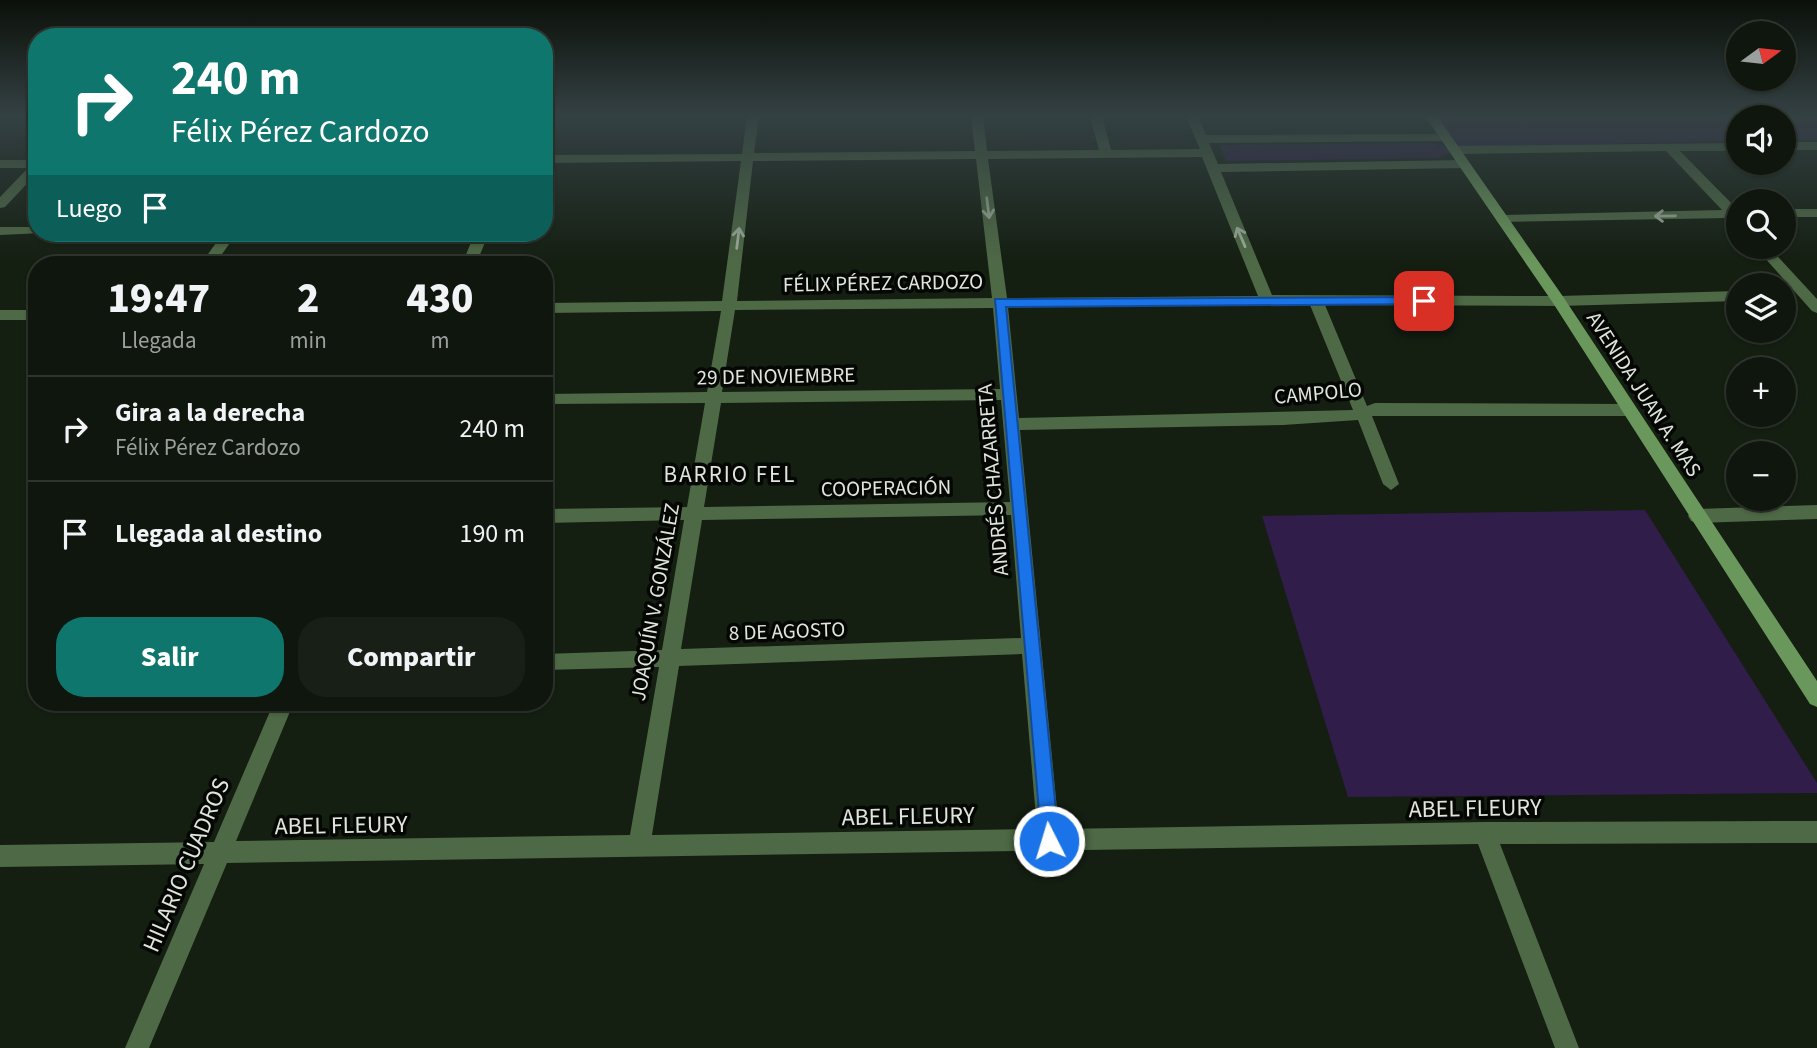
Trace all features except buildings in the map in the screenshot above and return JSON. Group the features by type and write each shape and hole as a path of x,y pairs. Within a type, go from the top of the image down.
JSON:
{"main road":[{"name":"AVENIDA JUAN A. MAS","path":"1465,165 1559,301 1817,698"}],"street":[{"name":"JOAQUÍN V. GONZÁLEZ","path":"639,845 668,658 730,305 747,165"},
{"name":"ANDRÉS CHAZARRETA","path":"982,165 999,302 1049,841"},
{"path":"1211,165 1267,300"},
{"path":"1212,168 1407,165"},
{"path":"1686,165 1726,206"},
{"path":"0,204 28,174"},
{"path":"1796,214 1817,213"},
{"path":"1502,219 1726,216"},
{"path":"0,232 28,231"},
{"path":"1775,259 1811,294 1817,308"},
{"name":"FÉLIX PÉREZ CARDOZO","path":"553,308 1267,300 1559,301 1726,296"},
{"path":"1316,301 1339,361 1365,412 1391,484"},
{"path":"0,315 28,315"},
{"name":"29 DE NOVIEMBRE","path":"553,399 1008,394"},
{"name":"CAMPOLO","path":"1011,424 1283,419 1376,409 1628,410"},
{"name":"COOPERACIÓN","path":"553,516 1018,508"},
{"path":"1697,516 1817,512"},
{"name":"8 DE AGOSTO","path":"553,662 1031,646"},
{"name":"HILARIO CUADROS","path":"137,1048 280,711"},
{"name":"ABEL FLEURY","path":"0,856 1485,833 1817,832"},
{"path":"1485,833 1567,1048"}],"shaded area":[{"path":"1645,510 1817,783 1817,793 1348,797 1262,516"}],"district":[{"name":"BARRIO FEL","path":"730,474"}],"route":[{"path":"1049,841 999,302 1424,301"}]}
